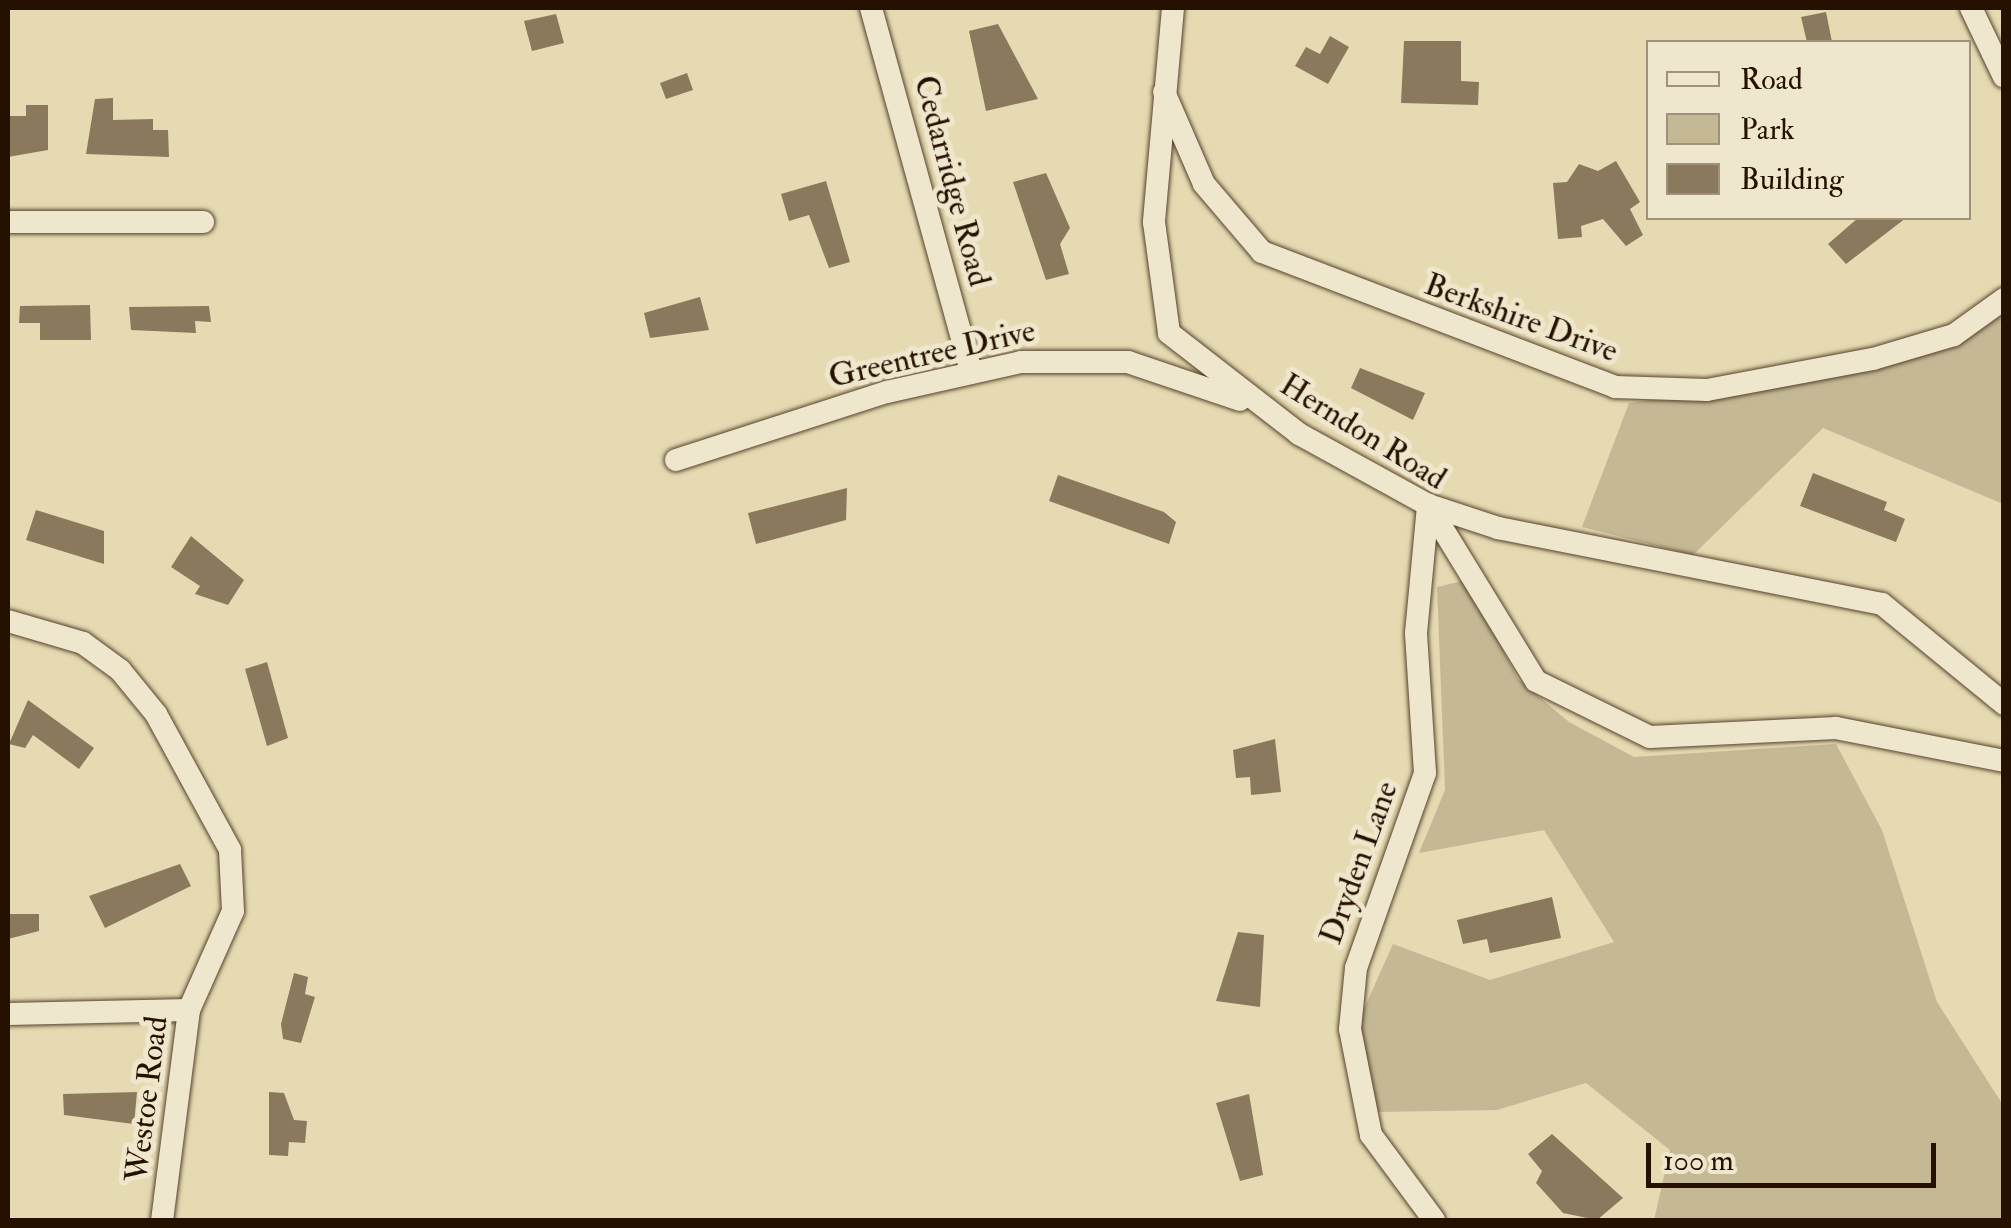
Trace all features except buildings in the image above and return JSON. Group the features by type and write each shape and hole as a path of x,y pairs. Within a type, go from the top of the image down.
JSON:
{"street":[{"name":"Cedarridge Road","path":"871,8 971,372"},
{"name":"Herndon Road","path":"1172,8 1154,222 1163,318 1182,350 1262,407 1428,505 1478,575 1522,667 1586,712 1674,740 1836,728 2004,762"},
{"path":"1971,8 2004,77"},
{"name":"Berkshire Drive","path":"1163,90 1204,184 1262,252 1615,387 1707,390 1873,359 1954,335 2004,299"},
{"path":"8,222 202,222"},
{"name":"Greentree Drive","path":"676,460 971,372 1096,358 1262,407"},
{"path":"1428,505 1498,528 1882,604 2004,704"},
{"name":"Dryden Lane","path":"1428,505 1416,633 1425,773 1356,968 1350,1029 1371,1135 1434,1220"},
{"name":"Westoe Road","path":"8,622 83,643 156,714 234,864 233,911 189,1010 162,1220"},
{"path":"8,1014 189,1010"}],"green space":[{"path":"2003,316 2003,504 1823,428 1693,555 1582,527 1629,403 1875,369"},
{"path":"1466,580 1518,679 1569,722 1634,757 1836,744 1882,830 1937,1002 2003,1105 2003,1220 1654,1220 1670,1150 1586,1083 1497,1110 1378,1112 1359,1020 1393,944 1490,980 1614,942 1544,830 1419,853 1445,790 1437,587"}]}
